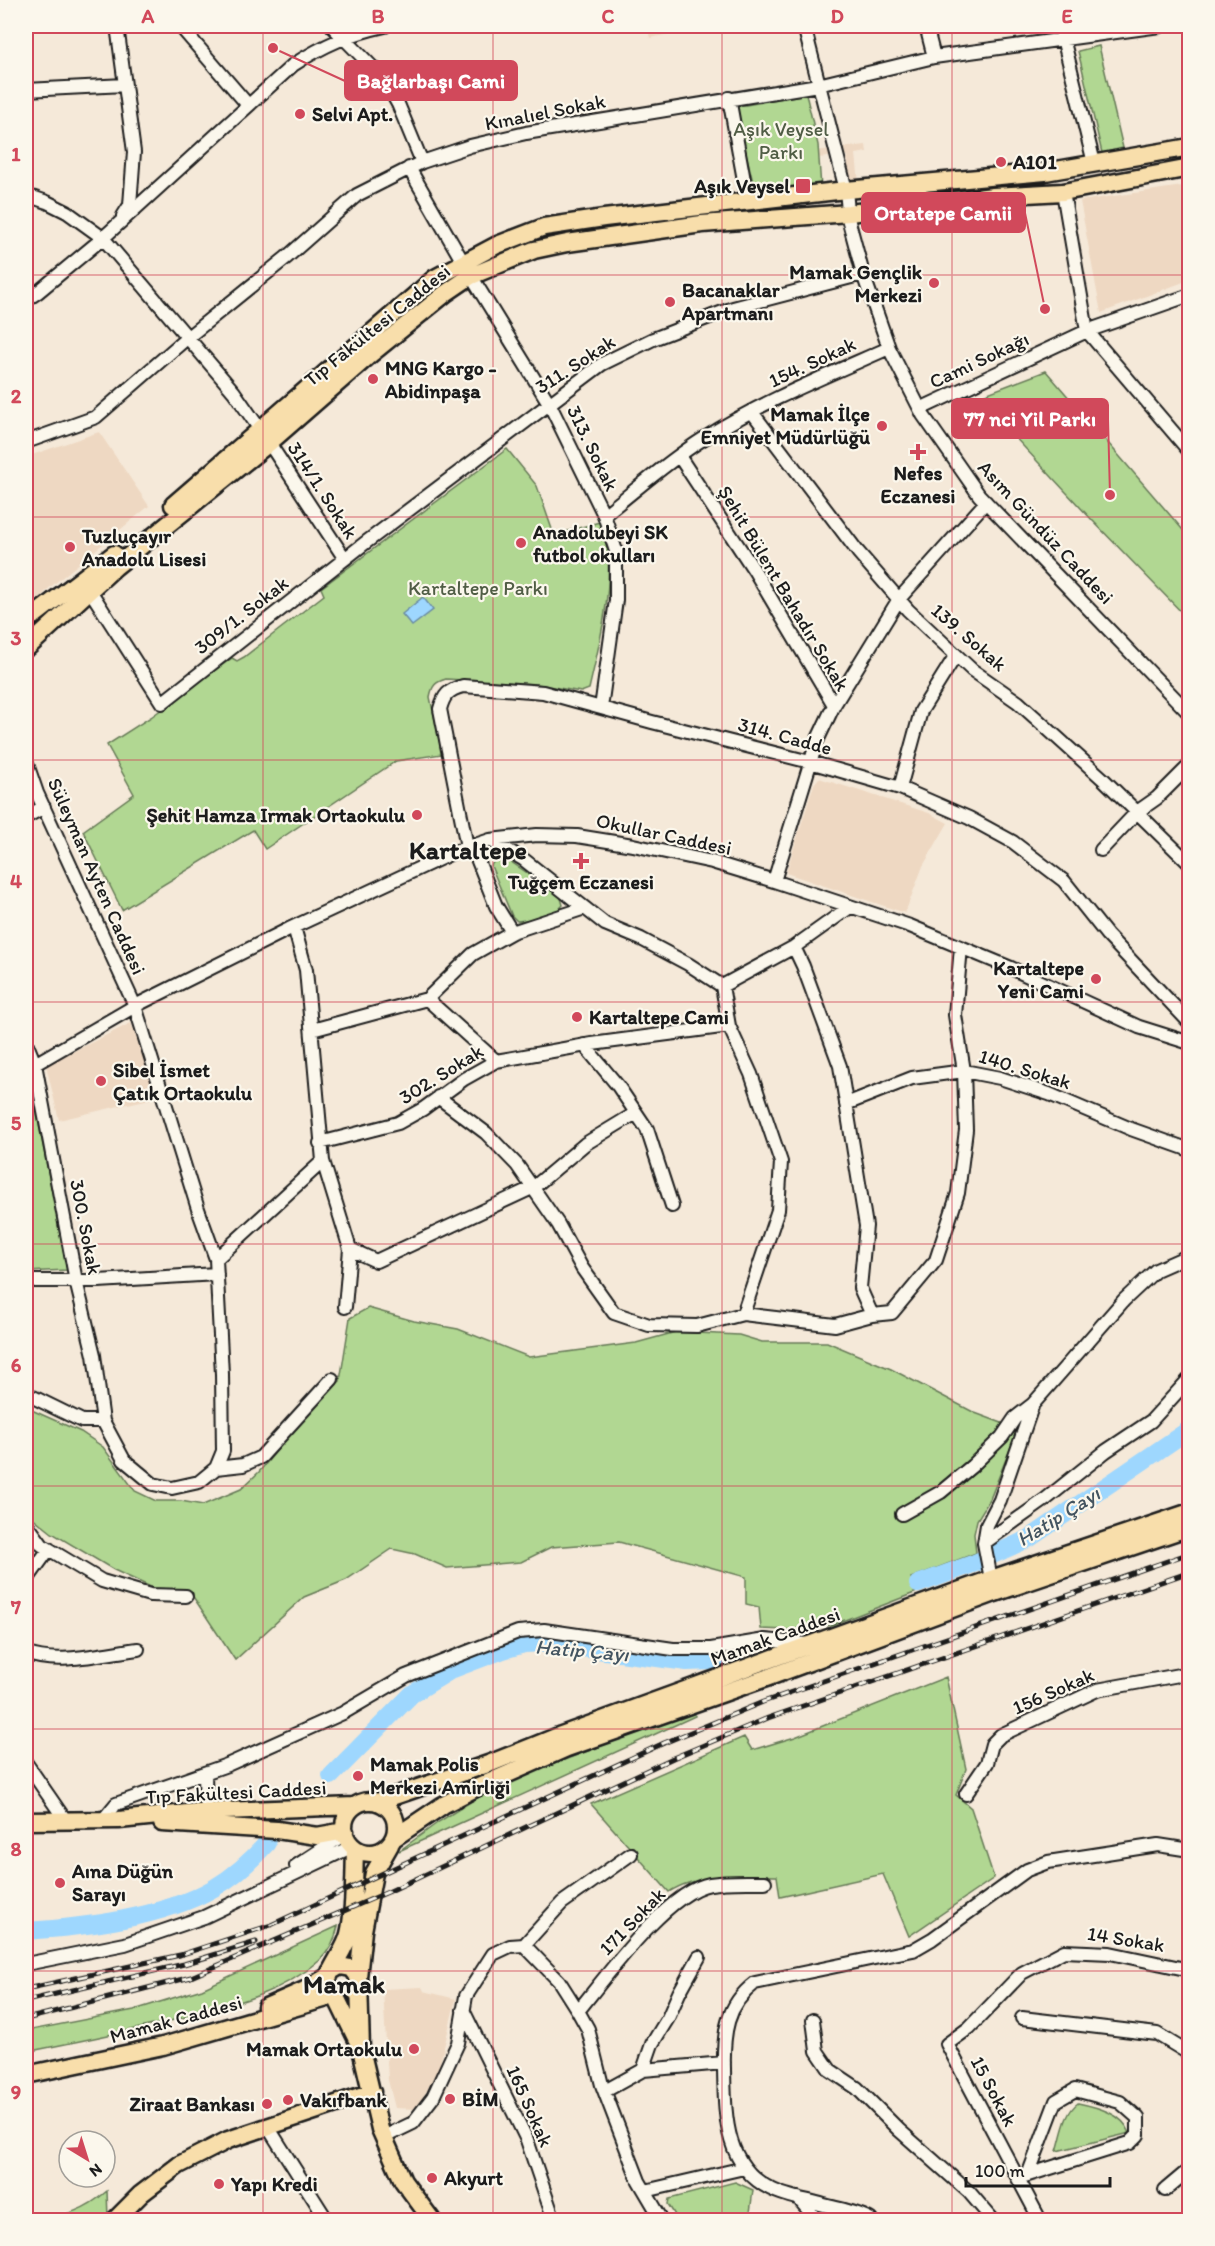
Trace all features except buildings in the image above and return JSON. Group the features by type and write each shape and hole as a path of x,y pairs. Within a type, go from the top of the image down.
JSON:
{"main road":[{"path":"467,269 497,245 544,227 846,190 1045,172 1190,147"},
{"name":"Tıp Fakültesi Caddesi","path":"27,649 89,589 265,437 446,293 467,269 567,243 702,224 849,213 993,196 1064,192 1190,168"},
{"path":"26,619 35,615 265,437"},
{"path":"26,628 29,638 27,649"},
{"name":"Mamak Caddesi","path":"377,1802 491,1763 991,1579 1190,1512"},
{"name":"Mamak Caddesi","path":"361,2049 359,1979 363,1931 374,1873 392,1841 443,1805 567,1748 789,1670 994,1593 1190,1527"},
{"path":"349,1840 368,1853 376,1853 392,1841 396,1830 394,1816 390,1810 377,1802 369,1801 355,1806 345,1819 349,1840 350,1932 341,1957 329,1974 327,1986 335,1997 361,2049 384,2137 403,2181 432,2220"},
{"name":"Tıp Fakültesi Caddesi","path":"26,1824 119,1820 206,1812 355,1806"},
{"name":"Tıp Fakültesi Caddesi","path":"119,1820 277,1830 349,1840"},
{"path":"329,1974 340,1966 346,1966 351,1968 359,1979 358,1988 352,1996 341,1999 335,1997"},
{"name":"Mamak Caddesi","path":"26,2066 107,2050 247,2014 294,1995 329,1974"},
{"name":"Mamak Caddesi","path":"26,2075 59,2070 163,2046 335,1997"},
{"path":"115,2220 141,2193 178,2165 228,2140 372,2092"}],"street":[{"path":"117,26 134,152 130,205 119,223"},
{"path":"180,26 248,105"},
{"path":"332,26 384,79 398,104 422,162"},
{"path":"26,300 103,238 293,65 321,47 362,31 385,26"},
{"name":"Asım Gündüz Caddesi","path":"804,26 846,190 849,222 863,274 889,348 920,409 972,486 986,502 1190,714"},
{"path":"926,26 934,57"},
{"path":"1060,26 1094,163"},
{"name":"Kınalıel Sokak","path":"26,442 96,417 188,337 287,257 357,195 422,162 470,146 526,133 818,85 934,57 1160,26"},
{"path":"26,90 125,85"},
{"path":"729,98 748,202"},
{"name":"313. Sokak","path":"409,168 467,269 549,403 604,515 616,551 616,600 601,708"},
{"path":"1064,192 1087,331 1190,452"},
{"name":"314/1. Sokak","path":"26,195 68,212 103,238 234,392 345,559"},
{"name":"311. Sokak","path":"345,559 602,364 653,339 733,308 863,274"},
{"name":"Cami Sokağı","path":"920,409 1087,331 1190,295"},
{"name":"154. Sokak","path":"604,515 704,438 790,391 889,348"},
{"name":"139. Sokak","path":"752,412 858,552 899,600 972,670 1018,702 1190,864"},
{"name":"Şehit Bülent Bahadır Sokak","path":"679,456 754,570 834,705 810,762 774,881"},
{"path":"834,705 899,600 986,502"},
{"name":"309/1. Sokak","path":"89,589 162,703 345,559"},
{"path":"900,788 921,711 956,655"},
{"name":"314. Cadde","path":"512,932 496,906 470,847 440,709 444,696 451,689 463,686 526,689 810,762 900,788 969,818 1013,843 1064,881 1107,935 1190,1023"},
{"name":"Süleyman Ayten Caddesi","path":"26,761 44,807 135,1006 198,1209 216,1259 222,1374 222,1451 216,1468"},
{"path":"1101,850 1137,812 1157,798 1190,765"},
{"path":"26,817 44,807"},
{"name":"Okullar Caddesi","path":"30,1066 135,1006 294,927 470,847 490,840 537,835 577,836 712,862 774,881 910,926 1139,1027 1190,1043"},
{"path":"490,840 523,859 605,924 641,939 688,964 722,986 729,1026 751,1074 781,1162 778,1210 743,1314"},
{"path":"722,986 794,947 850,907"},
{"path":"312,1030 428,999 473,954 512,932 585,908"},
{"path":"294,927 306,970 323,1161 350,1249 345,1307"},
{"path":"794,947 840,1066 866,1226 860,1288 872,1315"},
{"path":"438,1097 486,1133 517,1165 534,1187 582,1268 614,1313 649,1325 697,1326 743,1314 835,1325 872,1315 892,1313 936,1260 958,1193 966,1130 964,1071 955,1015 961,947"},
{"path":"428,999 496,1060"},
{"name":"302. Sokak","path":"320,1143 398,1123 496,1060 584,1045 729,1026"},
{"name":"300. Sokak","path":"26,1042 76,1281 94,1355 103,1421"},
{"path":"584,1045 618,1086 647,1129 672,1206"},
{"name":"140. Sokak","path":"846,1104 912,1078 964,1071 1000,1078 1050,1094 1131,1130 1190,1150"},
{"path":"350,1249 376,1261 534,1187 585,1144 636,1113"},
{"path":"216,1259 323,1161"},
{"path":"902,1514 941,1492 972,1466 1002,1437 1016,1418 1033,1404 1124,1300 1156,1270 1190,1255"},
{"path":"26,1281 76,1281 217,1274"},
{"path":"984,1546 1106,1451 1151,1421 1190,1378"},
{"path":"26,1396 33,1397 81,1421 103,1421 124,1460 153,1484 172,1488 198,1482 216,1468 243,1465 261,1457 332,1379"},
{"path":"991,1579 984,1546 987,1525 1000,1500 1033,1404"},
{"path":"26,1523 42,1545 102,1581 150,1595 186,1596"},
{"path":"26,1581 49,1549"},
{"path":"102,1821 116,1804 227,1765 343,1713 406,1676 518,1632 544,1630 673,1649 711,1649 765,1640 812,1645"},
{"path":"26,1653 34,1656 70,1658 138,1649"},
{"name":"156 Sokak","path":"966,1794 987,1763 992,1744 1001,1735 1097,1690 1190,1673"},
{"path":"26,1764 66,1821"},
{"path":"205,1773 206,1812"},
{"path":"26,1964 126,1944 204,1917 349,1840"},
{"path":"871,2220 771,2189 744,2168 734,2151 725,2115 723,2041 726,2024 742,1993 755,1983 913,1950 932,1939 1027,1870 1048,1862 1158,1845 1190,1850"},
{"path":"384,2137 413,2123 434,2097 458,2043 466,1996 493,1954 510,1946 524,1945 562,1903 631,1854"},
{"name":"171 Sokak","path":"579,2011 659,1916 689,1891 709,1884 765,1882"},
{"path":"524,1945 559,1981 579,2011 588,2029 602,2085 639,2181 662,2220"},
{"name":"14 Sokak","path":"947,2044 969,2028 1022,1973 1064,1951 1110,1953 1190,1970"},
{"path":"643,2070 652,2044 699,1958"},
{"name":"165 Sokak","path":"463,2010 527,2140 554,2220"},
{"path":"1022,2018 1157,2034 1190,2054"},
{"path":"813,2020 817,2051 831,2070 857,2088 899,2130 969,2192 993,2220"},
{"name":"15 Sokak","path":"947,2044 1023,2177 1040,2220"},
{"path":"605,2091 643,2070 724,2063"},
{"path":"1076,2090 1100,2095 1120,2102 1138,2118 1138,2135 1130,2143 1023,2177 1056,2101 1062,2096 1076,2090"},
{"path":"268,2127 327,2220"},
{"path":"645,2191 744,2168"},
{"path":"1165,2190 1190,2169"},
{"path":"797,2197 817,2220"}],"shaded area":[{"path":"647,26 707,26 650,38"},
{"path":"866,145 867,152 856,154 859,184 870,183 871,190 742,204 741,198 754,196 751,166 738,167 737,160","holes":["847,155 848,165 843,165 841,174 849,175 850,185 812,190 808,159","799,160 802,191 764,195 762,185 769,184 768,175 761,175 760,165"]},
{"path":"1189,185 1189,280 1101,313 1080,201"},
{"name":"Tuzluçayır Anadolu Lisesi","path":"99,432 149,506 48,589 37,601 26,607 26,457"},
{"path":"819,778 929,813 948,823 923,866 905,913 786,873 814,784"},
{"name":"Sibel İsmet Çatık Ortaokulu","path":"131,1023 158,1097 59,1120 46,1065"},
{"name":"Mamak Ortaokulu","path":"422,1987 424,1991 456,1999 438,2071 416,2109 395,2108 388,2080 383,1989"}],"green space":[{"path":"1099,46 1123,148 1102,153 1078,51"},
{"name":"Aşık Veysel Parkı","path":"806,94 818,145 821,188 756,195 735,107"},
{"path":"1046,371 1189,537 1189,620 1009,431 985,394"},
{"name":"Kartaltepe Parkı","path":"507,449 537,486 554,535 603,521 608,550 608,588 589,689 581,692 537,684 446,679 439,682 433,687 430,697 442,754 396,761 265,849 253,830 122,910 83,831 134,794 107,745 151,717 232,658 237,661 244,657 324,595 321,588"},
{"path":"495,859 511,862 560,895 563,905 548,916 517,921 512,916 491,866"},
{"path":"31,1083 67,1270 26,1272 26,1084"},
{"path":"368,1308 414,1321 458,1329 529,1357 636,1343 676,1332 739,1335 762,1342 827,1342 891,1369 975,1413 1018,1429 990,1499 977,1520 974,1534 976,1553 911,1578 917,1592 832,1625 788,1630 761,1629 759,1607 746,1604 746,1577 619,1542 551,1547 521,1562 447,1568 415,1554 392,1549 346,1580 304,1597 235,1660 188,1589 155,1589 114,1570 52,1533 26,1512 27,1408 81,1432 103,1447 135,1491 156,1501 181,1501 203,1505 241,1489 259,1472 327,1390 340,1381 350,1318"},
{"path":"946,1677 966,1769 956,1795 971,1808 994,1878 909,1936 883,1874 780,1897 777,1876 707,1878 693,1881 669,1892 591,1804 744,1737 752,1750 795,1737"},
{"path":"695,1710 695,1716 399,1851 475,1799 517,1778"},
{"path":"338,1926 332,1945 319,1961 290,1981 258,1996 170,2021 26,2052 26,2031 134,2010 202,1989"},
{"path":"1078,2103 1101,2109 1115,2116 1121,2120 1130,2133 1057,2151 1064,2125 1073,2107"},
{"path":"735,2182 753,2190 749,2220 678,2220 668,2204 669,2199"},
{"path":"107,2191 108,2218 105,2220 37,2220 75,2211"}],"water":[{"path":"423,597 433,610 412,626 402,614"}],"waterway":[{"name":"Hatip Çayı","path":"918,1584 975,1563 1030,1538 1190,1429"},
{"name":"Hatip Çayı","path":"331,1776 412,1694 453,1669 503,1650 524,1644 546,1643 687,1662 711,1661 734,1656"},
{"name":"Hatip Çayı","path":"26,1931 98,1924 171,1907 222,1883 242,1868 267,1843"}],"railway":[{"path":"26,1989 180,1955 271,1925 664,1743 763,1702 1190,1553"},
{"path":"26,2019 191,1977 388,1892 673,1758 768,1718 1190,1572"},
{"path":"26,2001 184,1964 256,1942"}],"place":[{"name":"Bağlarbaşı Cami","path":"273,48"},
{"name":"Selvi Apt.","path":"300,114"},
{"name":"A101","path":"1001,162"},
{"name":"Aşık Veysel","path":"803,186"},
{"name":"Mamak Gençlik Merkezi","path":"934,283"},
{"name":"Bacanaklar Apartmanı","path":"670,302"},
{"name":"Ortatepe Camii","path":"1045,309"},
{"name":"MNG Kargo - Abidinpaşa","path":"373,379"},
{"name":"Mamak İlçe Emniyet Müdürlüğü","path":"882,426"},
{"name":"Nefes Eczanesi","path":"918,452"},
{"name":"77 nci Yil Parkı","path":"1110,495"},
{"name":"Anadolubeyi SK futbol okulları","path":"521,543"},
{"name":"Tuzluçayır Anadolu Lisesi","path":"70,547"},
{"name":"Şehit Hamza Irmak Ortaokulu","path":"417,815"},
{"name":"Tuğçem Eczanesi","path":"581,861"},
{"name":"Kartaltepe Yeni Cami","path":"1096,979"},
{"name":"Kartaltepe Cami","path":"577,1017"},
{"name":"Sibel İsmet Çatık Ortaokulu","path":"101,1081"},
{"name":"Mamak Polis Merkezi Amirliği","path":"358,1776"},
{"name":"Aına Düğün Sarayı","path":"60,1883"},
{"name":"Mamak Ortaokulu","path":"414,2049"},
{"name":"BİM","path":"450,2099"},
{"name":"Vakıfbank","path":"288,2100"},
{"name":"Ziraat Bankası","path":"267,2104"},
{"name":"Akyurt","path":"432,2178"},
{"name":"Yapı Kredi","path":"219,2184"}],"district":[{"name":"Kartaltepe","path":"468,850"},
{"name":"Mamak","path":"344,1984"}]}
